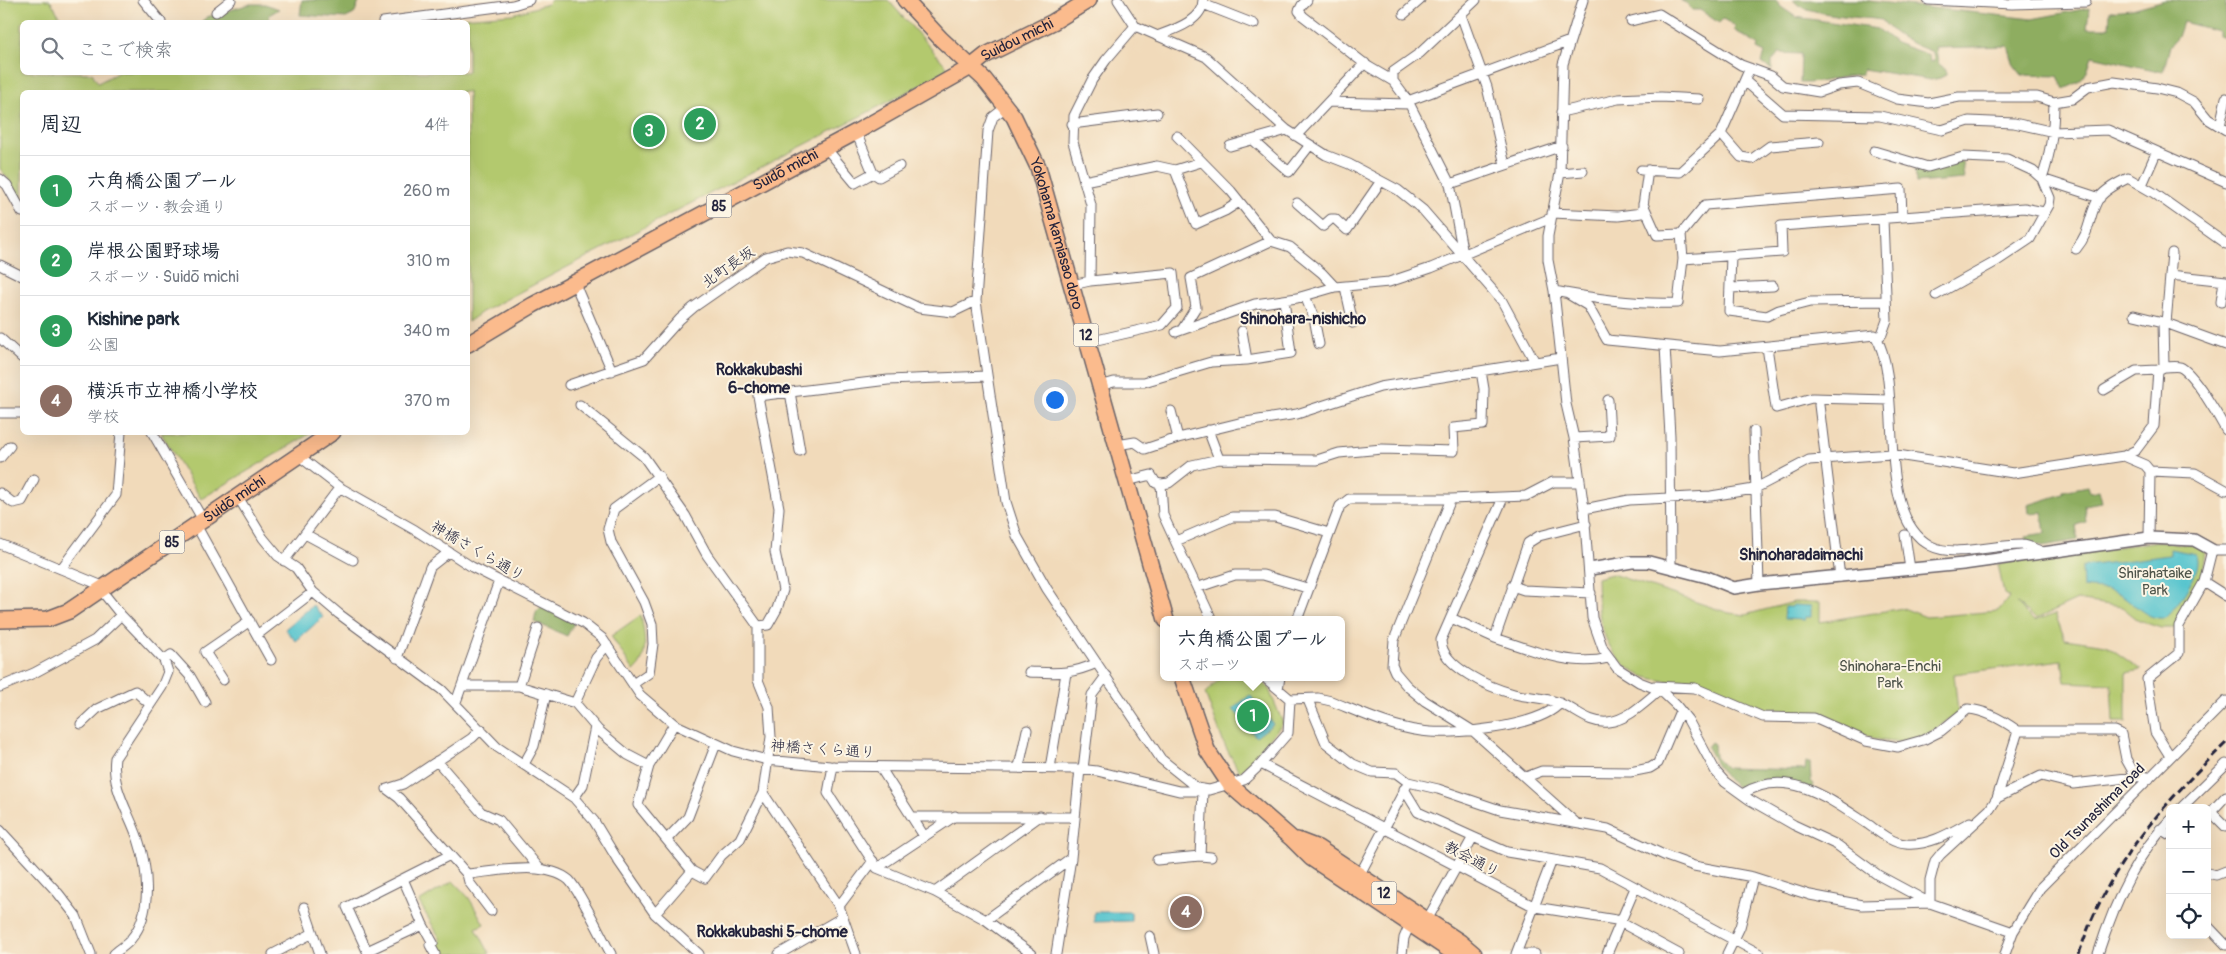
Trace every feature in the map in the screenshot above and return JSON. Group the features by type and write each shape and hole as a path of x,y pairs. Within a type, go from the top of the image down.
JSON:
{"main road":[{"name":"12","path":"905,0 971,67"},
{"name":"Suidou michi","path":"971,67 986,55 1053,22 1089,0"},
{"name":"Yokohama kamiasao doro","path":"971,67 1006,108 1023,132 1038,167 1165,616"},
{"name":"Suidō michi","path":"470,343 532,305 575,284 856,132 971,67"},
{"name":"Suidō michi","path":"0,620 48,619 69,611 329,435"},
{"name":"12","path":"1183,681 1207,750 1230,785 1311,858 1455,954"},
{"name":"12","path":"1291,838 1318,848 1427,920 1474,954"}],"street":[{"path":"143,0 159,20"},
{"path":"216,12 231,0"},
{"path":"396,20 529,0"},
{"path":"1118,0 1135,26 1174,41 1206,57 1287,130 1326,155 1398,190 1424,210 1502,301 1535,362"},
{"path":"1307,0 1299,11 1303,16 1365,63 1393,81 1409,103 1450,184 1463,255"},
{"path":"1404,14 1420,0"},
{"path":"1573,0 1582,4 1563,64 1560,173 1552,216 1548,260 1554,291 1566,404 1574,438 1586,524 1592,618 1608,658 1618,668 1639,682 1656,688 1695,688 1763,718 1814,718 1880,745 1898,747 1923,740 1941,731 1968,709 1977,710 2006,722 2018,731 2115,731 2121,734 2126,759 2136,777"},
{"path":"1928,0 2012,4 2086,2"},
{"path":"1393,81 1393,72 1420,52 1473,1"},
{"path":"1157,36 1191,21 1203,2 1254,24"},
{"path":"1461,14 1499,131 1506,165"},
{"path":"1631,21 1659,14 1750,68 1771,76 1783,86 1819,92 1839,85 1858,83 1897,99 1929,103 1958,97 2037,97 2054,102 2072,99 2088,87 2114,82 2177,93 2194,102 2208,119 2223,128 2226,98"},
{"path":"1090,281 1091,205 1073,142 1071,118 1092,80 1106,60 1135,26"},
{"path":"1328,102 1409,103 1570,42"},
{"path":"1296,136 1365,63"},
{"path":"1271,241 1191,278 1196,307 1179,330 1255,304 1305,296 1334,288 1389,282 1463,255 1552,216 1618,216 1642,213 1644,170 1680,172 1721,134 1750,68"},
{"path":"1745,81 1782,114 1880,116 1942,130 1969,121 2014,123 2054,132 2108,130 2156,153 2226,182"},
{"path":"1561,112 1618,99 1661,97 1699,99"},
{"path":"1936,295 1997,261 2030,239 2049,205 2050,198 2042,179 2051,154 2054,132 2054,102"},
{"path":"1006,108 993,117 988,131 976,301 1011,524 1048,589 1161,759 1188,783 1203,791 1200,856"},
{"path":"1071,118 1157,113"},
{"path":"1230,146 1287,130"},
{"path":"856,132 874,173 879,178 899,166"},
{"path":"1721,134 1741,156 1752,159 1770,146 1819,142"},
{"path":"1177,136 1256,220 1271,241 1290,247 1322,273 1334,288"},
{"path":"1253,140 1289,172 1310,145"},
{"path":"1450,184 1562,146"},
{"path":"826,148 855,183 874,173"},
{"path":"1874,151 1928,167 1963,157 2007,159 2033,171 2042,179 2100,198"},
{"path":"2142,185 2156,153"},
{"path":"1084,181 1157,166 1175,170 1201,162"},
{"path":"1175,170 1196,224 1225,211 1239,202"},
{"path":"1560,173 1583,172"},
{"path":"2076,248 2088,233 2100,198 2107,190 2128,178 2142,185 2226,244"},
{"path":"0,179 7,185 20,208"},
{"path":"1297,203 1323,226 1331,219 1335,219 1348,230 1381,181"},
{"path":"1554,291 1652,304 1678,302 1683,260 1681,234 1705,204 1901,189 1902,217"},
{"path":"1643,204 1657,235 1681,234"},
{"path":"1683,260 1782,252 1781,226 2024,208 2044,212"},
{"path":"1877,339 1882,334 1887,320 1883,219"},
{"name":"北町長坂","path":"569,385 644,359 694,307 766,257 787,251 803,253 919,308 953,312 976,301"},
{"path":"1584,509 1629,500 1711,496 1754,489 1809,460 1891,454 2013,473 2124,456 2136,450 2154,426 2172,253"},
{"path":"1731,256 1729,311 1767,316 1779,310 1810,302 1885,301"},
{"path":"0,265 20,275"},
{"path":"1072,285 1090,281 1173,273 1177,308 1162,325 1088,342"},
{"path":"2170,275 2225,281 2221,302"},
{"path":"575,284 612,371"},
{"path":"1731,288 1773,286"},
{"path":"1345,287 1353,323"},
{"path":"1568,294 1588,306 1607,340 1720,351 1875,335 1888,370 1891,454 1904,512 1920,539 1946,551 2024,544 2044,553"},
{"path":"1305,296 1314,318 1319,344"},
{"path":"1100,386 1114,382 1144,382 1211,362 1247,360 1291,353 1284,300"},
{"path":"2134,315 2164,322 2226,345"},
{"path":"1242,331 1247,360"},
{"path":"0,338 20,356"},
{"path":"1665,346 1672,567"},
{"path":"1767,346 1776,408 1812,398 1889,400"},
{"path":"1117,445 1135,442 1145,448 1208,430 1297,414 1380,387 1561,358"},
{"path":"2104,390 2136,371 2180,367 2188,373 2206,397 2226,430"},
{"path":"1127,481 1151,475 1156,483 1169,483 1192,465 1219,459 1317,460 1339,453 1382,450 1454,451 1453,428 1483,425 1484,389 1481,371"},
{"path":"758,626 768,625 777,609 784,590 775,552 779,508 758,396 888,380 987,376"},
{"path":"790,392 800,451"},
{"path":"1574,438 1610,436 1608,400"},
{"path":"0,405 4,413 20,413"},
{"path":"1820,405 1840,577"},
{"path":"580,406 637,451 659,476 686,515 707,555 758,626 758,680 769,707 771,737 763,793 740,839 721,856 705,878 692,871 638,805 649,766 674,724"},
{"path":"1171,412 1178,438"},
{"path":"1208,430 1219,459"},
{"path":"1754,431 1754,489 1759,584"},
{"path":"61,569 116,495 120,435"},
{"path":"154,435 271,660"},
{"path":"0,458 10,446"},
{"name":"神橋さくら通り","path":"299,456 340,487 449,552 499,580 583,622 607,645 640,695 674,724 716,744 767,760 833,766 943,769 1019,767 1082,769 1179,791 1203,791 1244,780 1261,764 1288,734 1290,700"},
{"path":"2124,456 2145,465 2150,471 2149,538"},
{"path":"2150,471 2196,473 2226,490"},
{"path":"633,684 649,673 654,644 652,624 644,602 611,542 608,529 614,509 659,476"},
{"path":"0,493 13,503 22,501 34,479"},
{"path":"1298,616 1307,588 1340,506 1349,500 1503,498 1526,496 1553,482 1580,482"},
{"path":"1161,484 1163,515 1199,587 1210,616"},
{"path":"284,561 340,487"},
{"path":"238,497 263,538 284,561 296,568 313,592 456,702 498,747 574,798 594,821 617,859 655,914 699,954"},
{"path":"1503,498 1441,643 1446,656 1458,668 1506,692 1560,703 1583,717 1609,722 1635,711 1656,688"},
{"path":"1450,500 1394,640 1391,656 1395,672 1406,686 1425,701 1473,731 1575,822"},
{"path":"1176,541 1232,517 1275,517 1329,533"},
{"path":"1495,638 1525,546 1539,536 1586,524"},
{"path":"305,534 353,560"},
{"path":"1905,535 1910,569"},
{"path":"1590,570 1632,562 1672,567 1734,588 1963,564 2149,538 2194,540 2212,550 2226,550"},
{"path":"0,544 61,569 103,589 121,615 167,665 167,678 115,758 114,768 117,788 141,850 145,871 146,895 145,912 140,924 131,939 114,954"},
{"path":"2170,756 2155,732 2147,678 2179,653 2179,626 2204,582 2212,550"},
{"path":"398,658 430,567 449,552"},
{"path":"1199,587 1235,574 1263,574 1307,588"},
{"path":"456,702 458,690 463,686 499,580"},
{"path":"2204,582 2226,596"},
{"path":"1512,586 1524,590 1591,593"},
{"path":"257,635 313,592"},
{"path":"0,687 34,673 94,640 121,615"},
{"path":"1451,618 1495,638 1566,659 1600,660 1608,658"},
{"path":"224,680 205,652 250,621"},
{"path":"519,686 538,628"},
{"path":"575,703 596,658 607,645"},
{"path":"164,660 171,655 190,676 205,702"},
{"path":"1029,672 1076,672 1097,663"},
{"path":"1050,768 1066,673"},
{"path":"1056,954 1071,858 1092,695 1106,676"},
{"path":"1269,681 1290,700 1318,698 1421,731 1473,731 1535,718 1555,709 1560,703"},
{"path":"1278,689 1279,681"},
{"path":"463,686 519,686 575,703 595,727 628,755 649,766"},
{"path":"1656,688 1680,710 1703,745 1716,772 1726,782 1744,793 1750,800 1794,825 1837,845 1878,875 1930,903 2013,932"},
{"path":"81,724 97,709 135,691 150,704"},
{"path":"524,764 534,746 546,694"},
{"path":"1308,700 1326,743 1338,754 1372,772 1396,773 1406,786 1418,812 1507,852 1600,868 1760,954"},
{"name":"Old Tsunashima road","path":"2007,952 2013,932 2040,888 2226,700"},
{"path":"1526,777 1542,771 1630,772 1650,768 1658,763 1680,710"},
{"path":"574,798 582,785 595,727"},
{"path":"481,729 472,738 404,784 387,789 399,798 467,874 469,882 491,911"},
{"path":"1019,767 1027,730"},
{"path":"1744,793 1763,783 1775,782 1795,785 1840,807 1887,838 1903,844 1929,842 1979,817 1990,809 1997,798 2018,731"},
{"path":"667,839 688,817 716,744"},
{"path":"437,761 481,812 499,820 539,868"},
{"name":"教会通り","path":"1261,764 1535,906 1620,922 1679,954"},
{"path":"2185,804 2226,764"},
{"path":"833,766 828,792 875,864 935,892 986,920 1032,954"},
{"path":"880,767 924,836"},
{"path":"1997,798 2041,776 2073,784 2145,776 2149,779"},
{"path":"1406,786 1438,789 1500,810 1608,829 1666,856 1694,866 1752,877 1810,895 1862,905 1930,903"},
{"path":"1359,876 1406,786"},
{"path":"763,793 839,906 856,954"},
{"path":"2226,796 2211,812 2226,827"},
{"path":"839,906 875,864 955,816"},
{"path":"935,892 1040,816"},
{"path":"912,817 1076,817"},
{"path":"1930,903 1930,880 1936,861 1979,817"},
{"path":"2098,954 2120,899 2139,861 2160,829 2166,824"},
{"path":"2160,829 2166,833"},
{"path":"0,830 58,893 76,916 91,954"},
{"path":"1427,920 1474,837"},
{"path":"423,925 367,950 347,907 450,855"},
{"path":"1157,860 1200,856 1211,858"},
{"path":"986,920 1071,858"},
{"path":"1535,954 1516,954 1552,860"},
{"path":"467,874 539,868 555,873 569,881 611,954"},
{"path":"655,914 692,871"},
{"path":"2211,874 2216,875 2226,871"},
{"path":"1726,954 1735,941 1752,877"},
{"path":"403,879 433,943 430,944 435,954"},
{"path":"1607,954 1635,888"},
{"path":"304,908 320,954"},
{"path":"779,954 843,917"},
{"path":"1402,954 1404,938 1410,924"},
{"path":"2211,928 2226,945"},
{"path":"273,954 313,933"},
{"path":"1150,936 1154,954"}],"green space":[{"path":"0,0 50,0 62,20 20,20 20,75 93,75 98,83 113,75 470,75 470,20 436,20 513,14 547,4 551,0 888,0 950,70 575,263 482,312 470,321 470,90 20,90 20,199 0,169"},
{"path":"302,0 360,0 354,14 346,18 300,15"},
{"path":"1679,0 1776,0 1781,7 1796,17 1878,29 1896,43 1929,55 1930,62 1934,61 1933,52 1899,36 1882,20 1821,13 1799,5 1793,0 1860,0 2032,19 2089,8 2087,28 2109,28 2110,11 2132,9 2165,0 2226,0 2226,38 2218,36 2218,31 2183,22 2178,37 2170,46 2163,72 2092,56 2083,77 2064,89 2058,76 2022,75 2014,65 2008,46 1936,48 1938,63 1946,70 1946,75 1931,80 1863,69 1861,75 1800,83 1801,54 1779,53 1772,61 1772,70 1762,63 1765,53 1757,49 1758,45 1734,30 1735,26 1723,19 1719,23 1700,10 1693,10 1686,3"},
{"path":"250,4 265,4 279,9 269,15 270,20 203,20 207,17"},
{"path":"1962,161 1964,179 1916,183 1915,167 1929,171"},
{"path":"162,435 308,435 201,499"},
{"path":"2088,486 2090,492 2099,490 2102,502 2084,505 2086,522 2076,525 2078,540 2043,546 2027,541 2026,536 2045,533 2042,512 2029,513 2028,505 2063,494 2063,491"},
{"name":"Shinohara-Enchi Park","path":"2158,541 2199,546 2206,552 2202,578 2175,628 2161,628 2149,624 2137,619 2122,607 2077,600 2036,619 2016,603 2034,621 2055,614 2065,639 2106,645 2141,670 2126,673 2126,722 2113,722 2111,684 2065,682 2062,660 1954,674 1958,712 1930,732 1915,739 1898,742 1879,740 1827,718 1766,711 1750,706 1712,687 1640,675 1631,670 1614,653 1604,633 1599,612 1597,578 1612,574 1729,613 1745,615 1794,602 1820,602 1820,622 1903,608 1926,617 1998,611 2009,597 2004,594 1998,564"},
{"path":"542,606 574,623 567,636 534,622 536,612"},
{"path":"641,615 645,645 642,659 634,671 611,636"},
{"path":"1218,681 1260,681 1268,687 1283,723 1240,773 1224,744 1205,693"},
{"path":"1711,742 1714,744 1715,757 1726,768 1805,770 1806,762 1810,762 1811,781 1814,784 1812,789 1778,779 1762,782 1744,790 1730,781 1721,772 1707,747"},
{"path":"453,881 469,898 484,924 476,928 490,954 438,954 434,945 441,940 419,902"}],"water":[{"path":"2170,549 2196,554 2198,560 2197,568 2188,587 2176,606 2165,618 2158,618 2145,613 2114,591 2083,587 2082,568 2086,566 2170,555"},
{"path":"313,605 323,617 296,641 285,629"},
{"path":"1793,605 1811,606 1811,617 1805,617 1805,620 1784,619 1785,607 1792,607"},
{"path":"1250,695 1273,724 1256,737 1233,709"},
{"path":"1094,912 1131,912 1131,921 1094,922"}],"railway":[{"path":"2079,954 2091,922 2105,893 2139,839 2158,814 2226,743"}],"place":[{"name":"岸根公園野球場","path":"700,124"},
{"name":"Kishine park","path":"649,131"},
{"name":"六角橋公園プール","path":"1253,716"},
{"name":"横浜市立神橋小学校","path":"1186,912"}],"district":[{"name":"Shinohara-nishicho","path":"1303,318"},
{"name":"Rokkakubashi 6-chome","path":"759,378"},
{"name":"Shinoharadaimachi","path":"1801,554"},
{"name":"Rokkakubashi 5-chome","path":"772,931"}],"park label":[{"name":"Shirahataike Park","path":"2155,582"}]}
